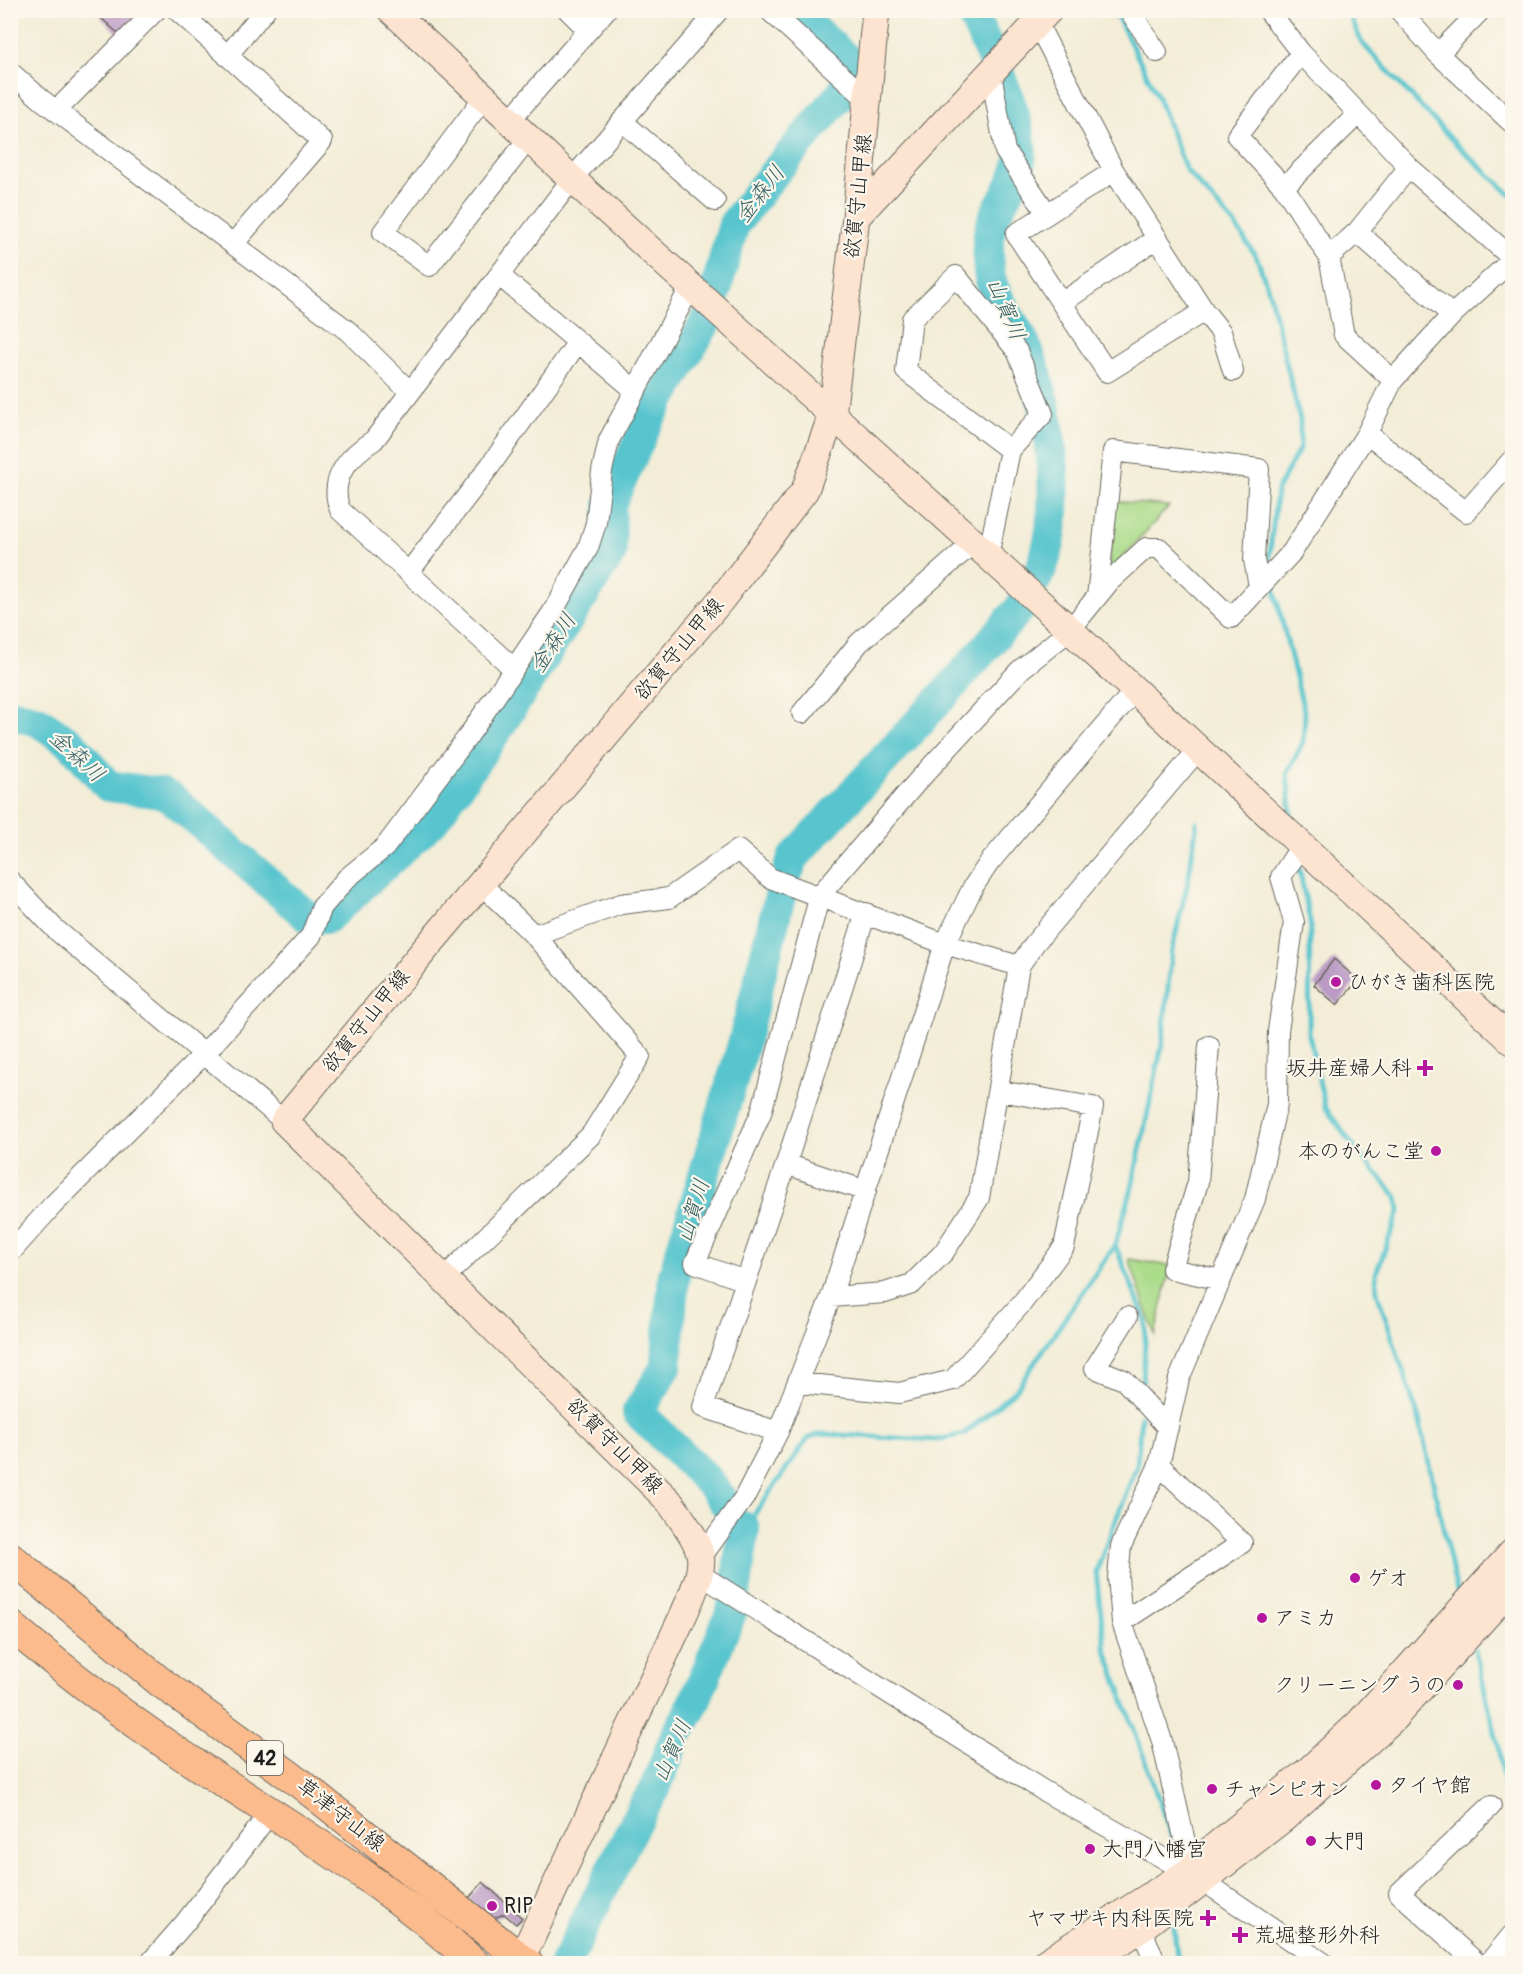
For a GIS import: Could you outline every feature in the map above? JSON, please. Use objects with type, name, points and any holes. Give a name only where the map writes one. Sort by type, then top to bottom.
[{"type":"main road","name":"欲賀守山甲線","points":[[702,1566],[692,1533],[669,1501],[284,1121],[720,601],[806,490],[832,415],[856,217],[876,10]]},
{"type":"main road","points":[[404,15],[572,179],[1070,630],[1197,751],[1512,1041]]},
{"type":"main road","points":[[856,217],[1043,17]]},
{"type":"main road","points":[[1088,1964],[1141,1928],[1195,1876],[1203,1857],[1309,1770],[1359,1723],[1512,1553]]},
{"type":"main road","name":"草津守山線","points":[[10,1557],[159,1681],[301,1784],[525,1960]]},
{"type":"main road","points":[[525,1960],[702,1566]]},
{"type":"main road","points":[[1043,1964],[1195,1876],[1235,1858],[1284,1818],[1393,1719],[1512,1587]]},
{"type":"main road","name":"草津守山線","points":[[10,1625],[119,1710],[360,1873],[475,1964]]},
{"type":"street","points":[[56,111],[156,10]]},
{"type":"street","points":[[177,10],[322,141],[234,243]]},
{"type":"street","points":[[227,56],[265,10]]},
{"type":"street","points":[[568,10],[588,30]]},
{"type":"street","points":[[510,120],[606,10]]},
{"type":"street","points":[[513,668],[340,510],[336,499],[337,486],[344,465],[355,452],[374,440],[572,179],[719,10]]},
{"type":"street","points":[[769,10],[868,100]]},
{"type":"street","points":[[1129,10],[1157,52]]},
{"type":"street","points":[[1399,10],[1438,54],[1512,122]]},
{"type":"street","points":[[1438,54],[1481,10]]},
{"type":"street","points":[[745,1281],[695,1263],[761,1113],[820,895],[916,783],[1020,670],[1070,630],[1109,582],[1146,548],[1159,548],[1231,618],[1282,564],[1367,433],[1393,380],[1452,315],[1509,269],[1301,53],[1269,11]]},
{"type":"street","points":[[1043,17],[1114,171],[1204,311],[1221,332],[1233,371]]},
{"type":"street","points":[[1301,53],[1237,136],[1284,187],[1329,257],[1344,335],[1393,380]]},
{"type":"street","points":[[10,72],[56,111],[348,331],[410,392]]},
{"type":"street","points":[[990,73],[1005,151],[1046,212]]},
{"type":"street","points":[[485,96],[383,232],[429,266],[530,137]]},
{"type":"street","points":[[1284,187],[1358,114]]},
{"type":"street","points":[[622,121],[715,201]]},
{"type":"street","points":[[1329,257],[1357,232],[1409,167]]},
{"type":"street","points":[[1114,171],[1046,212],[1016,234],[1063,302],[1107,372],[1204,311]]},
{"type":"street","points":[[1357,232],[1452,315]]},
{"type":"street","points":[[1063,302],[1157,238]]},
{"type":"street","points":[[500,276],[636,391]]},
{"type":"street","points":[[802,713],[859,643],[981,550],[1010,450],[1043,414],[1017,351],[957,276],[912,319],[906,371],[1010,450]]},
{"type":"street","points":[[10,1253],[52,1206],[203,1055],[311,936],[322,907],[347,878],[385,847],[469,735],[552,614],[588,548],[596,523],[602,471],[609,440],[690,286]]},
{"type":"street","points":[[409,572],[490,466],[578,342]]},
{"type":"street","points":[[1367,433],[1466,512],[1512,460]]},
{"type":"street","points":[[1097,598],[1113,451],[1259,469],[1254,560],[1263,582]]},
{"type":"street","points":[[1134,691],[989,863],[973,887],[945,944],[831,1297],[799,1383],[778,1432],[744,1498],[702,1566],[1044,1791],[1195,1876],[1325,1964]]},
{"type":"street","points":[[831,1297],[885,1293],[912,1284],[944,1251],[979,1198],[1019,966],[1035,943],[1197,751]]},
{"type":"street","points":[[1195,1876],[1188,1855],[1162,1741],[1122,1622],[1118,1577],[1121,1546],[1160,1465],[1179,1379],[1255,1199],[1277,1104],[1278,1031],[1294,922],[1281,878],[1302,846]]},
{"type":"street","points":[[534,935],[621,904],[669,898],[738,850],[770,878],[945,944],[1019,966]]},
{"type":"street","points":[[10,881],[55,929],[284,1121]]},
{"type":"street","points":[[444,1278],[591,1135],[640,1056],[534,935],[482,885]]},
{"type":"street","points":[[778,1432],[703,1407],[786,1164],[866,913]]},
{"type":"street","points":[[1209,1046],[1198,1182],[1172,1269],[1221,1280]]},
{"type":"street","points":[[799,1383],[898,1393],[953,1380],[1022,1303],[1064,1247],[1093,1107],[999,1091]]},
{"type":"street","points":[[786,1164],[866,1191]]},
{"type":"street","points":[[1127,1317],[1095,1368],[1124,1380],[1168,1428]]},
{"type":"street","points":[[1122,1622],[1242,1543],[1160,1465]]},
{"type":"street","points":[[1478,1964],[1399,1893],[1491,1806]]},
{"type":"street","points":[[148,1964],[184,1924],[270,1813]]},
{"type":"street","points":[[1141,1928],[1156,1964]]},
{"type":"street","points":[[1488,1964],[1512,1935]]},
{"type":"green space","points":[[1113,501],[1169,506],[1108,574]]},
{"type":"green space","points":[[1129,1259],[1171,1266],[1155,1335]]},
{"type":"building","points":[[107,10],[147,10],[122,37],[101,18]]},
{"type":"building","name":"ひがき歯科医院","points":[[1334,959],[1358,980],[1337,1005],[1314,985]]},
{"type":"building","name":"RIP","points":[[483,1882],[522,1918],[516,1924],[504,1914],[489,1920],[468,1899]]},
{"type":"waterway","name":"金森川","points":[[10,714],[38,721],[72,744],[108,786],[160,793],[171,798],[308,917],[327,918],[433,821],[495,733],[611,552],[610,505],[648,421],[708,318],[734,224],[843,92],[855,67],[793,10]]},
{"type":"waterway","name":"山賀川","points":[[971,10],[1011,106],[1020,145],[1018,169],[990,228],[988,254],[991,282],[1004,310],[1025,345],[1042,398],[1048,429],[1052,462],[1051,527],[1046,555],[1036,579]]},
{"type":"waterway","points":[[1114,10],[1157,95],[1186,170],[1236,226],[1257,258],[1270,295],[1300,420],[1300,448],[1277,490],[1268,568]]},
{"type":"waterway","points":[[1347,10],[1362,43],[1456,144],[1512,196]]},
{"type":"waterway","points":[[1272,579],[1305,715],[1303,742],[1287,774],[1292,820]]},
{"type":"waterway","name":"山賀川","points":[[789,869],[793,858],[953,685],[1021,607]]},
{"type":"waterway","points":[[744,1529],[808,1438],[820,1434],[936,1440],[964,1434],[1016,1390],[1115,1245],[1131,1192],[1162,1045],[1172,950],[1188,881],[1197,822]]},
{"type":"waterway","points":[[1298,863],[1310,921],[1309,1035],[1325,1107],[1356,1150],[1397,1197],[1399,1212],[1376,1273],[1377,1292],[1419,1419],[1457,1591]]},
{"type":"waterway","name":"山賀川","points":[[723,1501],[710,1483],[638,1412],[666,1367],[674,1275],[744,1041],[782,888]]},
{"type":"waterway","points":[[1115,1245],[1146,1321],[1143,1382]]},
{"type":"waterway","points":[[1141,1417],[1137,1465],[1096,1572],[1105,1647],[1177,1852],[1176,1860]]},
{"type":"waterway","name":"山賀川","points":[[565,1964],[640,1813],[655,1789],[674,1740],[694,1703],[733,1608],[744,1529],[742,1526]]},
{"type":"waterway","points":[[1475,1650],[1498,1745],[1512,1838]]},
{"type":"waterway","points":[[1174,1928],[1178,1964]]},
{"type":"place","name":"ひがき歯科医院","points":[[1336,982]]},
{"type":"place","name":"坂井産婦人科","points":[[1425,1068]]},
{"type":"place","name":"本のがんこ堂","points":[[1436,1151]]},
{"type":"place","name":"ゲオ","points":[[1355,1578]]},
{"type":"place","name":"アミカ","points":[[1262,1618]]},
{"type":"place","name":"クリーニング うの","points":[[1458,1685]]},
{"type":"place","name":"タイヤ館","points":[[1376,1785]]},
{"type":"place","name":"チャンピオン","points":[[1212,1789]]},
{"type":"place","name":"大門","points":[[1311,1841]]},
{"type":"place","name":"大門八幡宮","points":[[1090,1849]]},
{"type":"place","name":"RIP","points":[[492,1906]]},
{"type":"place","name":"ヤマザキ内科医院","points":[[1208,1918]]},
{"type":"place","name":"荒堀整形外科","points":[[1240,1935]]}]
